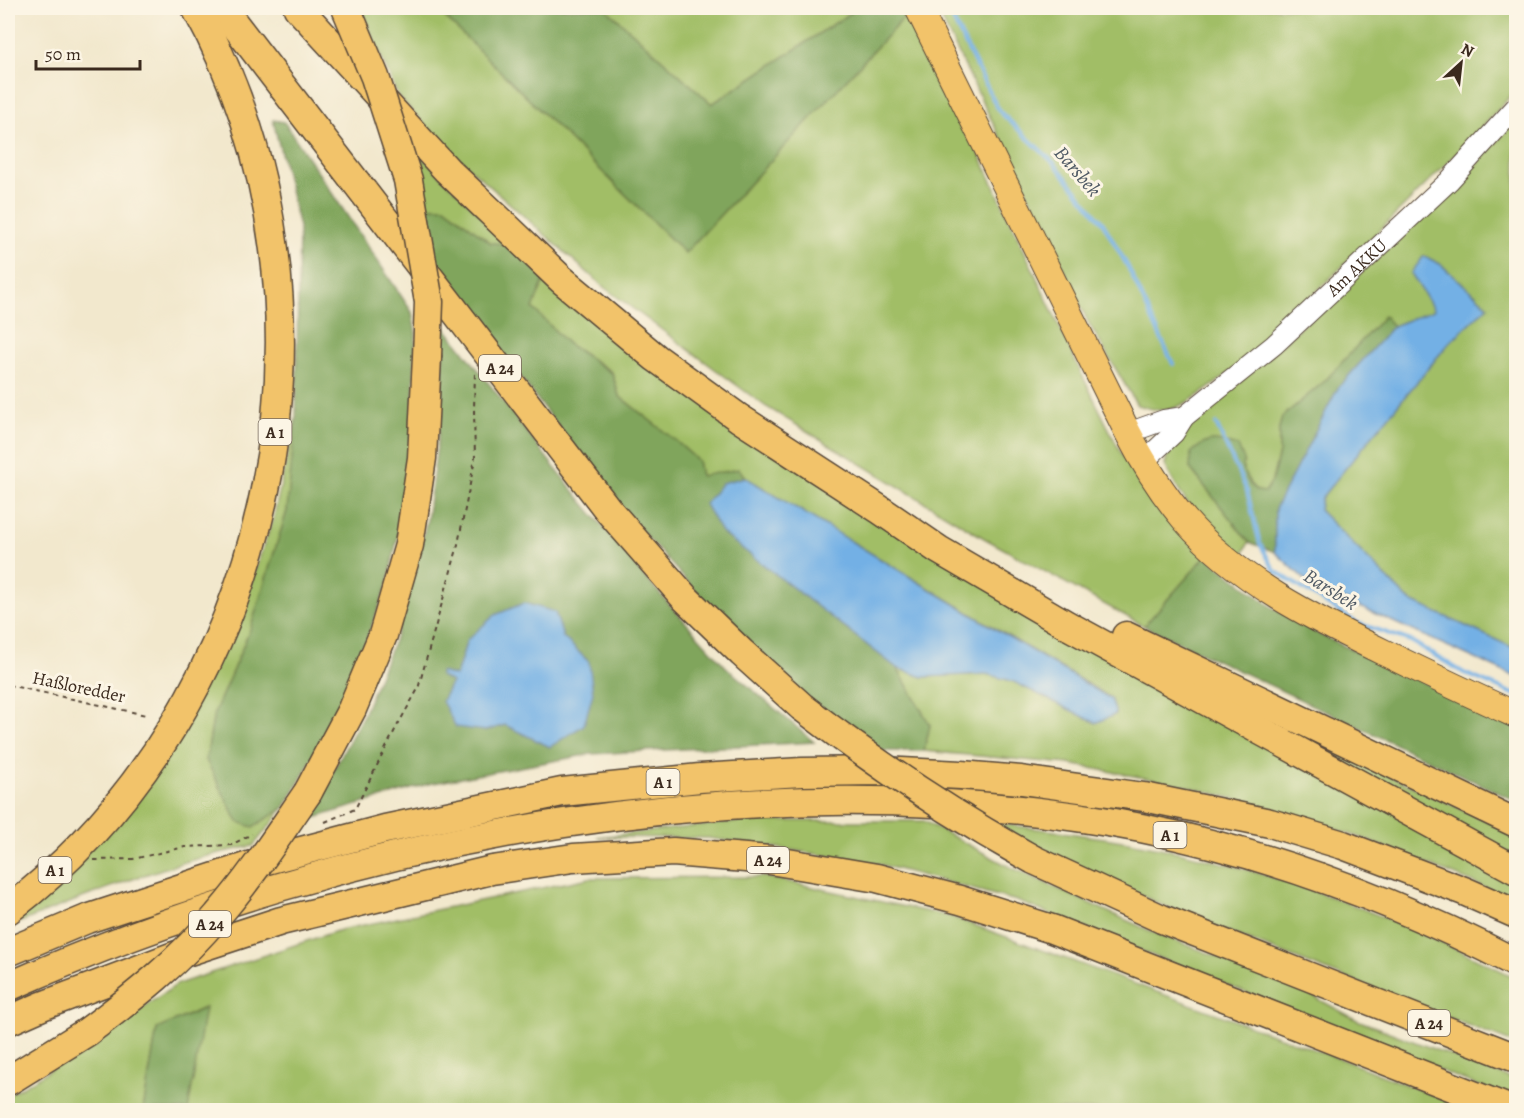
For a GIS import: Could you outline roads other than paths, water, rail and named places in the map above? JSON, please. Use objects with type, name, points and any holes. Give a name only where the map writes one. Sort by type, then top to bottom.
[{"type":"highway","name":"A 1","points":[[8,910],[40,883],[99,826],[140,775],[177,718],[221,633],[246,564],[266,487],[276,425],[281,356],[281,322],[274,246],[259,164],[241,106],[216,44],[196,8]]},
{"type":"highway","name":"A 24","points":[[222,8],[609,511],[685,598],[802,707],[855,748],[913,788],[1034,860],[1162,919],[1516,1058]]},
{"type":"highway","points":[[298,8],[447,170],[561,279],[656,358],[739,418],[879,508],[939,550],[1067,625],[1516,870]]},
{"type":"highway","name":"A 24","points":[[8,1081],[87,1032],[125,1003],[172,963],[217,917],[257,867],[308,792],[352,709],[383,635],[409,545],[422,458],[429,302],[408,180],[375,77],[346,8]]},
{"type":"highway","points":[[879,508],[945,540],[1085,616],[1516,823]]},
{"type":"highway","name":"A 1","points":[[8,952],[87,919],[267,860],[395,827],[562,792],[700,778],[802,772],[882,771],[1021,780],[1144,797],[1270,823],[1344,845],[1464,891],[1516,914]]},
{"type":"highway","name":"A 1","points":[[8,987],[169,923],[273,889],[399,856],[548,827],[655,812],[735,806],[870,801],[958,804],[1019,810],[1140,828],[1200,842],[1271,861],[1340,885],[1416,915],[1516,963]]},
{"type":"highway","name":"A 1","points":[[1201,810],[1331,853],[1407,883],[1516,934]]},
{"type":"highway","name":"A 24","points":[[8,1021],[174,956],[281,921],[492,870],[573,858],[673,852],[770,860],[877,878],[960,900],[1052,929],[1511,1110]]},
{"type":"main road","points":[[918,8],[1143,462],[1186,521],[1235,566],[1289,604],[1516,715]]},
{"type":"street","name":"Am AKKU","points":[[1143,462],[1174,433],[1184,417],[1283,337],[1449,181],[1516,107]]},
{"type":"street","name":"Am AKKU","points":[[1128,433],[1164,420],[1184,417]]},
{"type":"water","points":[[1424,256],[1440,264],[1488,306],[1449,343],[1321,498],[1319,510],[1409,600],[1516,649],[1516,677],[1311,585],[1275,552],[1275,509],[1338,388],[1393,326],[1434,310],[1411,273]]},
{"type":"water","points":[[745,477],[1111,699],[1116,714],[1096,723],[1012,681],[986,674],[923,677],[897,668],[721,532],[705,504],[722,483]]},
{"type":"water","points":[[524,603],[555,612],[563,637],[589,662],[593,693],[584,725],[550,747],[505,725],[485,731],[456,727],[442,701],[452,682],[440,676],[440,672],[456,676],[467,640],[495,615]]},
{"type":"waterway","name":"Barsbek","points":[[947,8],[999,111],[1054,163],[1103,223],[1128,267],[1173,364]]},
{"type":"waterway","name":"Barsbek","points":[[1216,424],[1247,491],[1260,544],[1275,571],[1357,623],[1411,641],[1464,673],[1516,695]]}]
